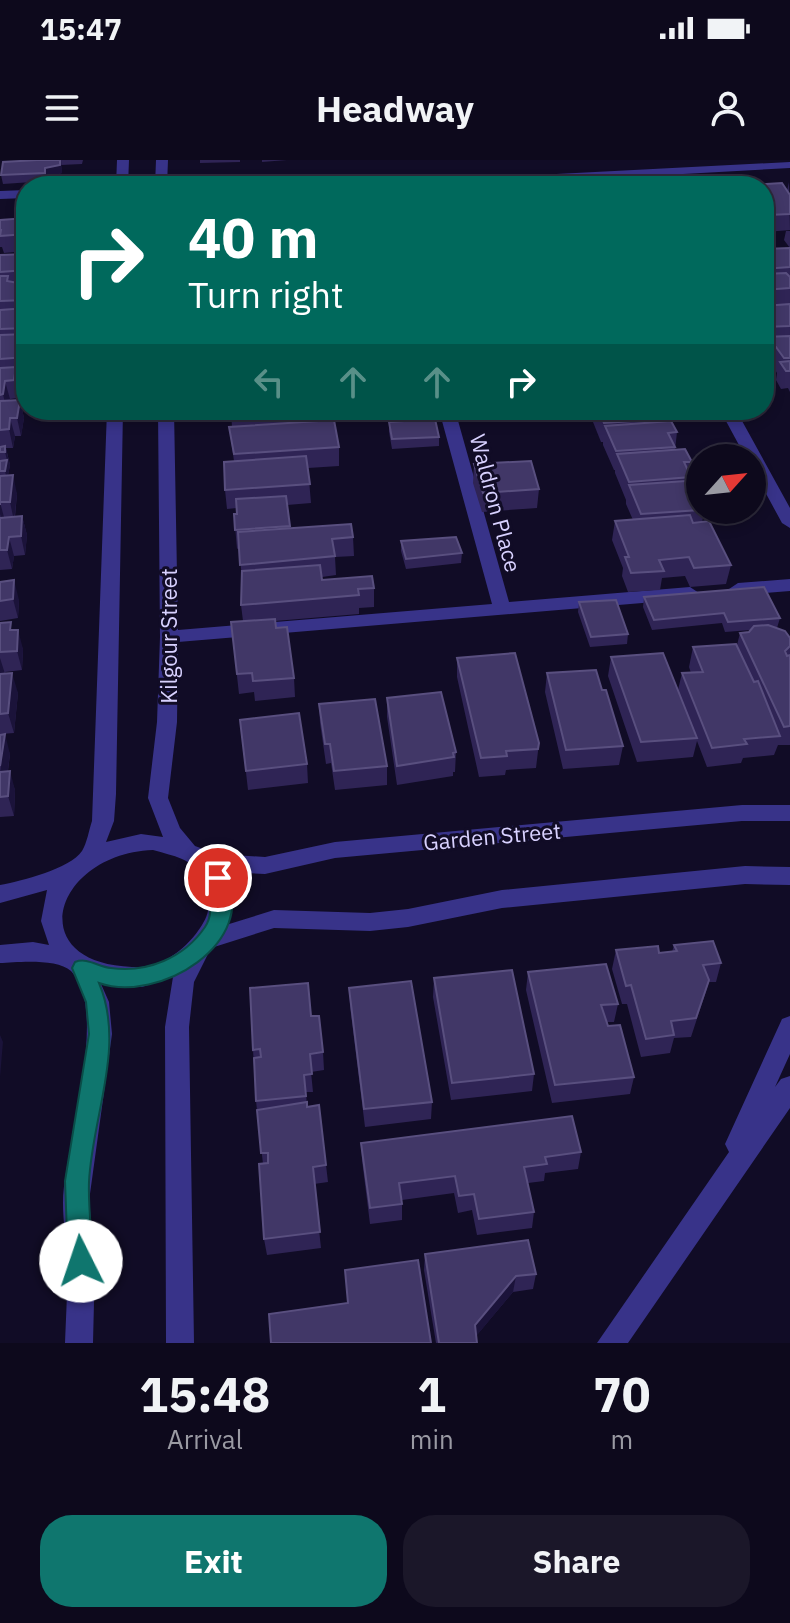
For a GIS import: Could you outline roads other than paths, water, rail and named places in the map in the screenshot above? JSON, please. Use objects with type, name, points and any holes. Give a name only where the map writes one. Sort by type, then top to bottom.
[{"type":"street","points":[[644,176],[755,163],[790,165]]},
{"type":"street","points":[[79,1343],[81,1287],[77,1181],[100,1034],[97,1002],[76,964],[55,939],[51,913],[60,888],[84,862],[103,821],[115,420]]},
{"type":"street","name":"Kilgour Street","points":[[166,420],[169,637],[167,722],[159,769],[158,798],[171,832],[193,853]]},
{"type":"street","name":"Waldron Place","points":[[450,420],[502,608]]},
{"type":"street","points":[[733,420],[790,523]]},
{"type":"street","points":[[169,637],[790,585]]},
{"type":"street","name":"Garden Street","points":[[193,853],[218,864],[252,866],[295,861],[335,850],[742,813],[790,813]]},
{"type":"street","points":[[0,894],[31,888],[114,847],[140,842],[166,844],[193,853],[212,870],[221,888],[222,909],[182,982],[177,1027],[180,1343]]},
{"type":"street","points":[[0,954],[33,951],[108,977],[138,978],[168,970],[201,948],[274,919],[370,922],[502,899],[745,875],[790,876]]},
{"type":"street","points":[[720,1184],[790,1026]]},
{"type":"street","points":[[611,1343],[790,1087]]}]
